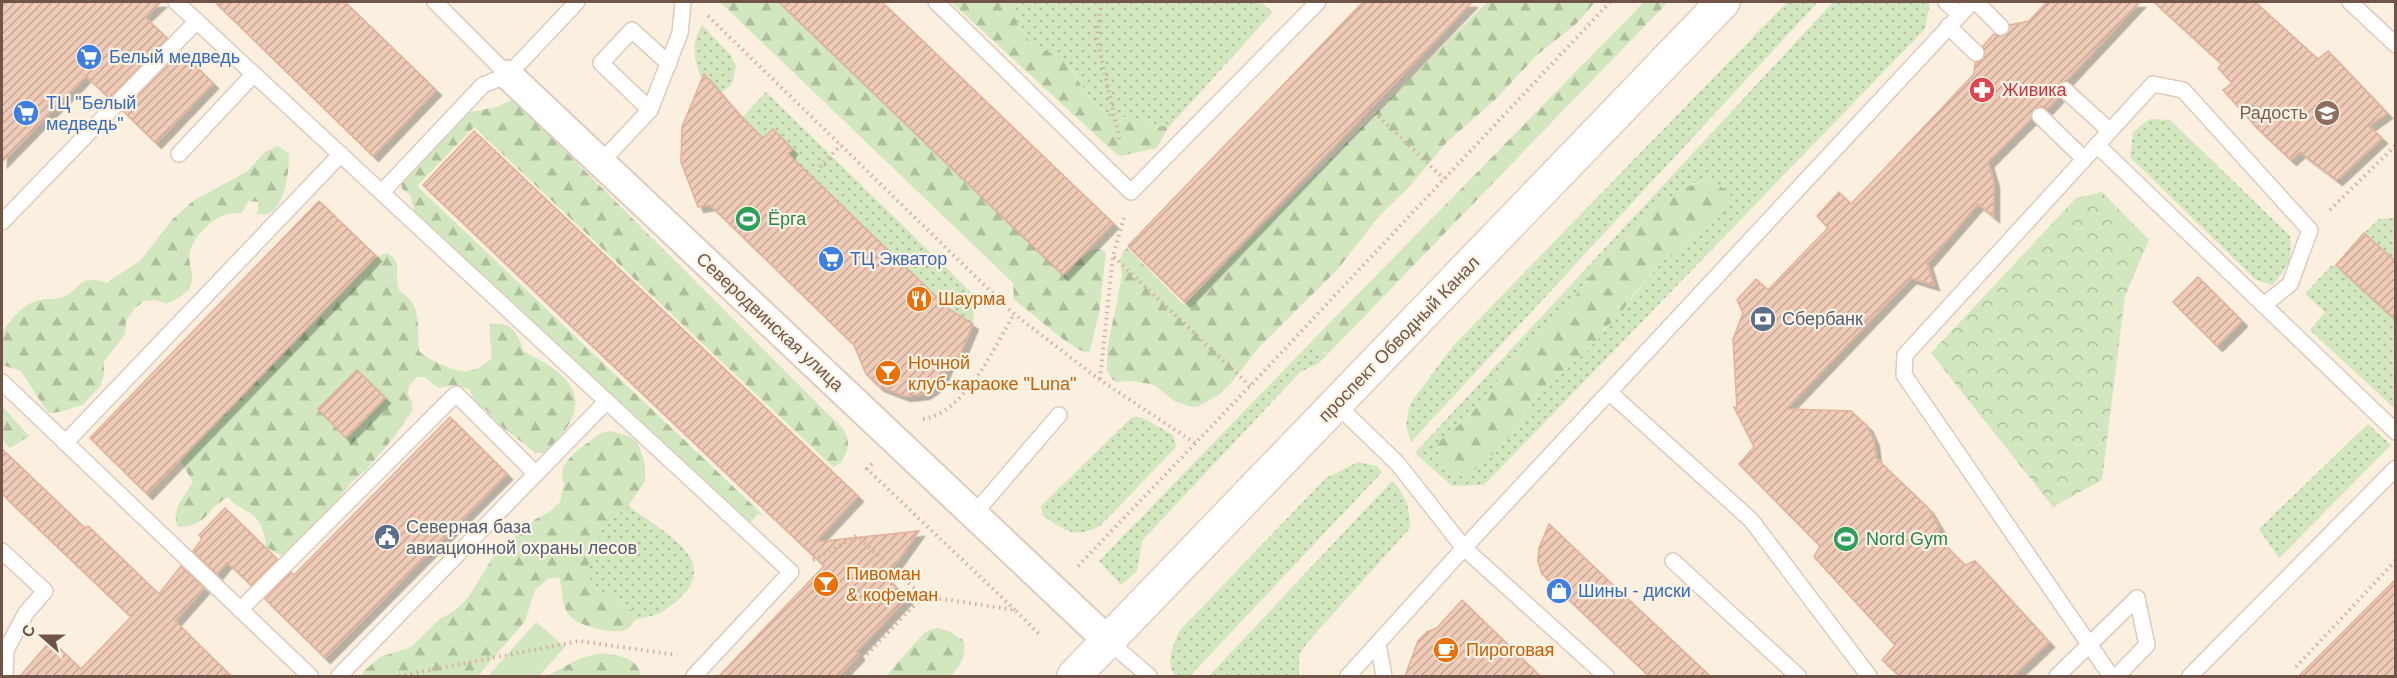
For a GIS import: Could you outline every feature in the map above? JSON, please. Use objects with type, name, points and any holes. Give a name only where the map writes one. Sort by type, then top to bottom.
[{"type":"main road","name":"проспект Обводный Канал","points":[[1074,676],[1723,2]]},
{"type":"street","name":"Северодвинская улица","points":[[508,75],[1108,641]]},
{"type":"lane","points":[[176,2],[792,572],[694,676]]},
{"type":"lane","name":"Северодвинская улица","points":[[435,2],[508,75]]},
{"type":"lane","points":[[382,192],[483,85],[508,75],[577,2]]},
{"type":"lane","points":[[601,162],[650,110],[681,27],[683,2]]},
{"type":"lane","points":[[936,2],[1131,192],[1318,2]]},
{"type":"lane","points":[[1946,2],[1960,15]]},
{"type":"lane","points":[[1348,676],[1948,26],[1974,2],[2001,27]]},
{"type":"lane","points":[[2350,2],[2396,45]]},
{"type":"lane","points":[[2,222],[197,21]]},
{"type":"lane","points":[[1948,26],[1976,53]]},
{"type":"lane","points":[[650,110],[601,63],[632,30],[669,64]]},
{"type":"lane","points":[[179,154],[254,74]]},
{"type":"lane","points":[[2111,676],[1904,375],[1905,355],[2153,84],[2183,90],[2310,230],[2290,284],[2264,305]]},
{"type":"lane","points":[[2065,90],[2110,131]]},
{"type":"lane","points":[[2040,116],[2084,159]]},
{"type":"lane","points":[[2097,145],[2396,432]]},
{"type":"lane","points":[[65,442],[341,154]]},
{"type":"lane","points":[[2,382],[310,676]]},
{"type":"lane","points":[[1609,392],[1751,520],[1869,676]]},
{"type":"lane","points":[[240,610],[456,394],[536,474]]},
{"type":"lane","points":[[339,676],[607,401]]},
{"type":"lane","points":[[1336,404],[1398,464],[1464,548],[1606,676]]},
{"type":"lane","points":[[974,514],[1059,415]]},
{"type":"lane","points":[[2190,676],[2396,468]]},
{"type":"lane","points":[[2,551],[45,591],[26,613],[6,650],[5,676]]},
{"type":"lane","points":[[1673,561],[1798,676]]},
{"type":"lane","points":[[2057,676],[2137,598],[2147,645],[2117,676]]},
{"type":"lane","points":[[1108,641],[1149,676]]},
{"type":"lane","points":[[1378,643],[1384,676]]},
{"type":"path","points":[[1026,621],[1251,386],[1611,2]]},
{"type":"path","points":[[706,14],[1014,314],[1100,380],[1195,443]]},
{"type":"path","points":[[1370,108],[1444,179]]},
{"type":"path","points":[[820,166],[841,145]]},
{"type":"path","points":[[2310,230],[2396,145]]},
{"type":"path","points":[[1113,256],[1251,386]]},
{"type":"path","points":[[914,420],[935,417],[958,399],[981,370],[1014,314]]},
{"type":"path","points":[[867,469],[1041,636]]},
{"type":"path","points":[[792,572],[857,536],[923,596],[1015,610]]},
{"type":"path","points":[[2296,667],[2396,560]]},
{"type":"path","points":[[846,676],[923,596]]},
{"type":"path","points":[[399,676],[579,640],[662,651],[707,662]]},
{"type":"green space","points":[[720,2],[779,2],[1063,275],[1088,252],[1100,250],[1106,252],[1099,314],[1089,353],[1062,339],[1014,300],[1013,283]]},
{"type":"green space","points":[[951,2],[1011,2],[1018,26],[1032,45],[1064,59],[1095,106],[1120,119],[1133,117],[1152,127],[1168,128],[1157,148],[1120,156],[1114,152]]},
{"type":"green space","points":[[1011,2],[1260,2],[1273,12],[1168,128],[1152,127],[1139,120],[1126,117],[1120,119],[1095,106],[1072,70],[1032,45],[1018,26]]},
{"type":"green space","points":[[1487,2],[1595,2],[1577,23],[1537,55],[1497,98],[1446,143],[1410,186],[1380,215],[1337,270],[1260,346],[1220,394],[1199,406],[1192,407],[1174,401],[1151,384],[1131,381],[1117,382],[1112,379],[1107,371],[1107,350],[1122,276],[1120,260],[1123,252],[1127,248],[1184,305]]},
{"type":"green space","points":[[1644,2],[1668,2],[1329,353],[1318,352],[1314,348],[1313,340]]},
{"type":"green space","points":[[1787,2],[1818,2],[1411,442],[1406,425],[1410,404],[1453,346]]},
{"type":"green space","points":[[1833,2],[1930,2],[1925,29],[1484,485],[1452,486],[1415,453]],"holes":[[[1707,180],[1717,183],[1723,214],[1662,262],[1586,352],[1542,389],[1508,440],[1471,473],[1463,477],[1438,442],[1463,422],[1486,398],[1511,360],[1568,306],[1593,272],[1656,206],[1695,183]]]},
{"type":"green space","points":[[702,25],[730,54],[736,67],[732,84],[720,94],[709,81],[702,79],[697,65],[694,52],[698,32]]},
{"type":"green space","points":[[766,92],[975,296],[973,324],[950,310],[788,154],[791,149],[773,129],[763,138],[742,118]]},
{"type":"green space","points":[[513,99],[844,430],[848,447],[841,463],[833,467],[474,127],[417,186],[763,515],[758,514],[750,523],[736,516],[415,213],[410,195],[402,189],[401,179],[460,114],[497,107]]},
{"type":"green space","points":[[2150,119],[2170,120],[2290,236],[2291,251],[2288,263],[2272,285],[2256,280],[2130,157],[2133,132]]},
{"type":"green space","points":[[278,146],[289,154],[289,161],[286,186],[276,207],[269,213],[257,215],[259,202],[248,201],[242,213],[225,215],[210,224],[192,245],[189,260],[192,280],[186,292],[166,304],[155,300],[144,301],[134,309],[126,321],[125,334],[104,362],[104,375],[100,386],[83,405],[48,413],[21,371],[2,365],[2,333],[12,319],[31,303],[60,298],[84,281],[97,280],[106,283],[140,261],[172,220],[193,201],[246,172],[265,152]]},
{"type":"green space","points":[[1707,180],[1717,183],[1732,197],[1723,214],[1662,262],[1586,352],[1542,389],[1508,440],[1471,473],[1463,477],[1447,468],[1439,455],[1438,442],[1463,422],[1486,398],[1511,360],[1568,306],[1593,272],[1656,206],[1684,188]]},
{"type":"green space","points":[[2102,192],[2149,240],[2125,296],[2102,480],[2053,507],[1931,353],[2076,198]]},
{"type":"green space","points":[[2395,218],[2395,262],[2364,233],[2379,219]]},
{"type":"green space","points":[[387,253],[396,261],[400,292],[407,297],[416,310],[419,351],[447,367],[468,371],[478,368],[491,359],[490,324],[509,327],[516,334],[524,351],[545,363],[571,386],[575,398],[575,409],[564,431],[544,453],[536,453],[502,427],[485,409],[477,405],[469,389],[453,385],[438,388],[425,377],[417,377],[409,386],[408,394],[412,402],[412,411],[393,438],[288,553],[280,555],[266,547],[263,532],[256,518],[228,497],[196,524],[178,527],[177,509],[193,482],[179,459],[376,257]]},
{"type":"green space","points":[[2336,265],[2387,312],[2395,303],[2395,409],[2310,330],[2325,312],[2305,294],[2331,266]]},
{"type":"green space","points":[[1313,340],[1314,348],[1324,354],[1329,353],[1319,363],[1300,372],[1142,541],[1137,571],[1121,585],[1099,561]]},
{"type":"green space","points":[[2,406],[29,436],[10,448],[2,440]]},
{"type":"green space","points":[[1132,417],[1143,418],[1173,435],[1176,447],[1100,526],[1083,532],[1070,532],[1043,516],[1041,506]]},
{"type":"green space","points":[[2368,424],[2391,445],[2279,558],[2259,529]]},
{"type":"green space","points":[[610,431],[629,436],[638,443],[645,465],[645,481],[628,506],[600,531],[586,573],[598,590],[632,610],[635,620],[626,630],[610,631],[576,621],[568,614],[564,604],[559,578],[549,578],[535,590],[525,621],[478,676],[362,676],[364,671],[380,657],[411,647],[441,618],[453,612],[468,598],[501,544],[521,534],[534,520],[552,510],[560,502],[564,484],[563,466],[575,452],[601,433]]},
{"type":"green space","points":[[1358,462],[1377,466],[1382,472],[1190,676],[1175,676],[1170,659],[1180,630],[1326,478]]},
{"type":"green space","points":[[1392,481],[1401,491],[1406,502],[1410,528],[1307,643],[1299,655],[1299,676],[1209,676]]},
{"type":"green space","points":[[628,506],[676,541],[687,553],[694,566],[693,580],[683,595],[659,614],[635,620],[632,610],[598,590],[586,573],[600,531]]},
{"type":"green space","points":[[536,622],[565,647],[539,676],[488,676]]},
{"type":"green space","points":[[937,628],[949,631],[964,641],[962,661],[950,676],[886,676],[925,632]]},
{"type":"green space","points":[[601,653],[626,658],[636,665],[641,676],[547,676],[581,658]]},
{"type":"building","name":"ТЦ \"Белый медведь\"","points":[[2,2],[161,2],[145,17],[167,38],[109,98],[86,76],[2,162]]},
{"type":"building","points":[[215,2],[345,2],[436,90],[373,156]]},
{"type":"building","points":[[779,2],[882,2],[1113,223],[1063,275]]},
{"type":"building","points":[[1363,2],[1472,2],[1185,302],[1128,246]]},
{"type":"building","points":[[2047,2],[2140,2],[2067,80],[2057,84],[2058,97],[2047,109],[2042,106],[2033,109],[2031,119],[1988,162],[1994,182],[1994,217],[1978,204],[1927,263],[1934,285],[1911,278],[1786,409],[1851,411],[1867,426],[1874,441],[1876,458],[1928,508],[1939,527],[1937,537],[1965,565],[1975,561],[2049,642],[2013,676],[1900,676],[1882,660],[1895,645],[1814,557],[1820,546],[1739,464],[1754,447],[1734,407],[1737,408],[1733,339],[1743,313],[1737,300],[1756,279],[1768,290],[1828,228],[1817,216],[1839,192],[1851,204],[1974,74],[1975,63],[1983,60],[1985,56],[1983,46],[1994,34],[1999,36],[2007,34],[2010,25],[2029,21]]},
{"type":"building","points":[[2154,2],[2255,2],[2318,59],[2328,51],[2387,113],[2369,126],[2382,138],[2337,180],[2300,152],[2291,160],[2257,128],[2223,90],[2232,83],[2218,68],[2222,64]]},
{"type":"building","points":[[181,52],[213,83],[156,143],[123,111]]},
{"type":"building","name":"ТЦ Экватор","points":[[704,74],[742,118],[763,138],[773,129],[792,149],[788,154],[950,310],[973,324],[957,362],[948,364],[941,380],[932,389],[924,394],[905,396],[879,386],[866,374],[854,345],[710,205],[698,207],[681,162],[682,127]]},
{"type":"building","points":[[474,131],[858,496],[815,542],[919,531],[886,577],[907,598],[856,652],[859,655],[839,676],[719,676],[824,566],[423,185]]},
{"type":"building","points":[[319,201],[376,256],[147,494],[90,438]]},
{"type":"building","points":[[2364,233],[2396,262],[2396,320],[2336,265]]},
{"type":"building","points":[[2198,277],[2242,321],[2217,346],[2173,302]]},
{"type":"building","points":[[357,370],[385,398],[346,438],[318,409]]},
{"type":"building","name":"Северная база авиационной охраны лесов","points":[[450,417],[507,474],[325,658],[265,599],[291,572],[294,575]]},
{"type":"building","points":[[2,449],[159,594],[181,566],[204,588],[175,621],[231,676],[20,676],[51,640],[81,669],[131,617],[2,494]]},
{"type":"building","points":[[225,508],[277,559],[251,585],[227,562],[217,574],[193,551],[202,539],[199,535]]},
{"type":"building","points":[[1549,524],[1710,676],[1649,676],[1542,574],[1538,562],[1539,548]]},
{"type":"building","points":[[2396,579],[2396,676],[2299,676]]},
{"type":"building","points":[[1462,600],[1540,676],[1405,676],[1418,641],[1427,632],[1437,628]]},
{"type":"place","name":"Белый медведь","points":[[89,57]]},
{"type":"place","name":"Живика","points":[[1982,90]]},
{"type":"place","name":"ТЦ \"Белый медведь\"","points":[[26,113]]},
{"type":"place","name":"Радость","points":[[2327,113]]},
{"type":"place","name":"Ёрга","points":[[748,219]]},
{"type":"place","name":"ТЦ Экватор","points":[[831,259]]},
{"type":"place","name":"Шаурма","points":[[919,299]]},
{"type":"place","name":"Сбербанк","points":[[1763,319]]},
{"type":"place","name":"Ночной клуб-караоке \"Luna\"","points":[[888,373]]},
{"type":"place","name":"Северная база авиационной охраны лесов","points":[[387,537]]},
{"type":"place","name":"Nord Gym","points":[[1846,539]]},
{"type":"place","name":"Пивоман & кофеман","points":[[826,584]]},
{"type":"place","name":"Шины - диски","points":[[1559,591]]},
{"type":"place","name":"Пироговая","points":[[1446,650]]}]
